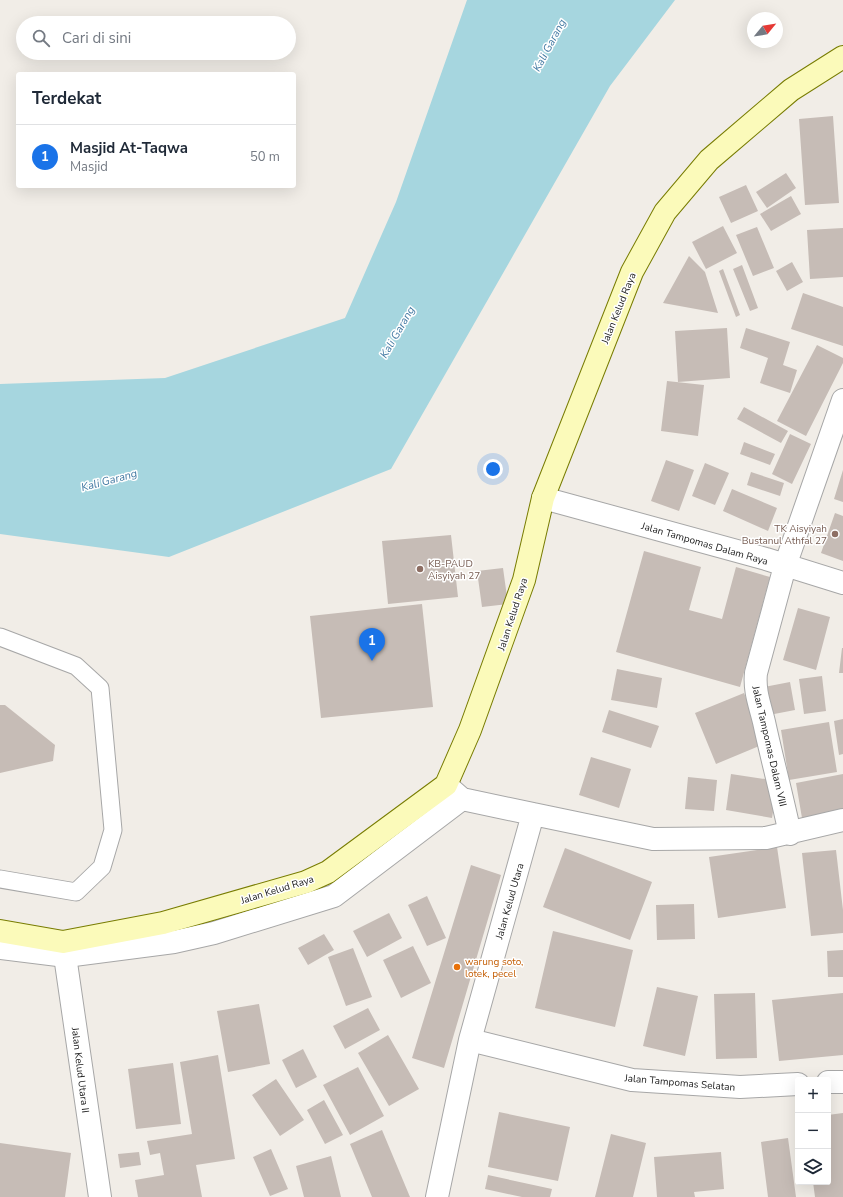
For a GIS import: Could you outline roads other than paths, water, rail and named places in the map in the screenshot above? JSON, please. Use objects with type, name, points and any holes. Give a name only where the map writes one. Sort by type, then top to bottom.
[{"type":"main road","name":"Jalan Kelud Raya","points":[[0,931],[65,949],[306,882],[328,872],[454,792],[470,730],[521,588],[543,498],[632,272],[665,212],[709,160],[791,90],[843,57]]},
{"type":"street","name":"Jalan Tampomas Dalam VIII","points":[[790,834],[782,795],[755,690],[755,682],[785,566],[843,400]]},
{"type":"street","name":"Jalan Tampomas Dalam Raya","points":[[543,498],[766,559],[843,583]]},
{"type":"street","points":[[454,792],[533,814],[653,839],[766,838],[790,834],[843,820]]},
{"type":"street","name":"Jalan Kelud Utara","points":[[437,1197],[470,1040],[533,814]]},
{"type":"street","points":[[0,948],[65,949]]},
{"type":"street","name":"Jalan Kelud Utara II","points":[[65,949],[100,1197]]},
{"type":"street","name":"Jalan Tampomas Selatan","points":[[470,1040],[632,1080],[740,1087],[795,1084]]},
{"type":"street","points":[[831,1082],[843,1082]]},
{"type":"lane","points":[[0,637],[76,666],[100,688],[113,830],[102,867],[76,892],[0,879]]},
{"type":"water","name":"Kali Garang","points":[[467,0],[675,0],[610,86],[391,469],[169,557],[0,534],[0,384],[165,378],[345,318],[396,202]]},
{"type":"place","name":"TK Aisyiyah Bustanul Athfal 27","points":[[835,534]]},
{"type":"place","name":"KB-PAUD Aisyiyah 27","points":[[420,569]]},
{"type":"place","name":"Masjid At-Taqwa","points":[[372,661]]},
{"type":"place","name":"warung soto, lotek, pecel","points":[[457,967]]}]
